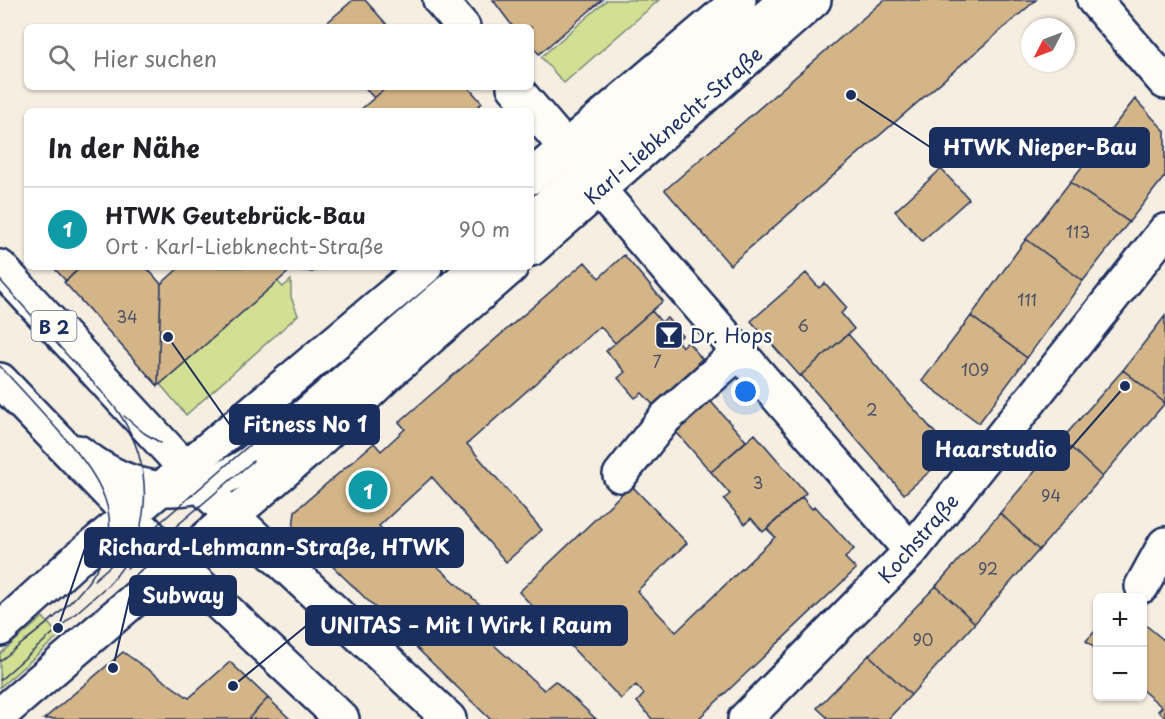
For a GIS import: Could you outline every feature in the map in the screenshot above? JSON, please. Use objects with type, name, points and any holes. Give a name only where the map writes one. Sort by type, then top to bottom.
[{"type":"main road","points":[[440,0],[460,24]]},
{"type":"main road","points":[[534,175],[739,0]]},
{"type":"main road","points":[[534,198],[764,0]]},
{"type":"main road","points":[[534,217],[786,0]]},
{"type":"main road","name":"Karl-Liebknecht-Straße","points":[[534,246],[814,0]]},
{"type":"main road","points":[[1094,0],[1165,82]]},
{"type":"main road","points":[[517,90],[532,108]]},
{"type":"main road","points":[[534,110],[566,148]]},
{"type":"main road","points":[[599,190],[911,550]]},
{"type":"main road","name":"Kochstraße","points":[[745,719],[911,550],[1165,231]]},
{"type":"main road","name":"B 2","points":[[0,267],[188,474],[449,719]]},
{"type":"main road","points":[[188,474],[422,270]]},
{"type":"main road","points":[[0,629],[129,516],[188,474],[258,435],[451,270]]},
{"type":"main road","points":[[34,418],[101,469],[136,484],[188,474],[227,477],[253,461],[474,270]]},
{"type":"main road","points":[[0,715],[310,448],[394,368],[508,270]]},
{"type":"main road","points":[[620,475],[665,418],[739,352]]},
{"type":"main road","points":[[0,380],[34,418],[176,563],[342,719]]},
{"type":"main road","points":[[1142,586],[1165,544]]},
{"type":"green space","points":[[607,0],[659,0],[564,83],[541,57]]},
{"type":"green space","points":[[291,280],[291,297],[298,315],[186,415],[160,384],[277,281],[283,287]]},
{"type":"green space","points":[[43,617],[59,636],[0,687],[0,654]]},
{"type":"building","points":[[353,0],[365,0],[386,24],[325,24]]},
{"type":"building","points":[[493,0],[602,0],[539,54],[534,48],[534,24],[511,24]]},
{"type":"building","points":[[884,0],[1036,0],[730,265],[665,190]]},
{"type":"building","points":[[367,90],[383,90],[374,98]]},
{"type":"building","points":[[384,90],[471,90],[482,103],[476,108],[362,108]]},
{"type":"building","points":[[1135,99],[1165,131],[1165,176],[1129,222],[1070,182]]},
{"type":"building","points":[[941,169],[969,199],[922,241],[895,211]]},
{"type":"building","points":[[1070,182],[1129,222],[1083,281],[1026,239]]},
{"type":"building","points":[[1026,239],[1083,281],[1027,358],[971,316]]},
{"type":"building","points":[[624,255],[663,301],[615,343],[600,326],[467,444],[542,530],[506,562],[432,477],[379,526],[411,557],[418,549],[486,610],[473,626],[544,690],[555,681],[596,719],[490,719],[293,528],[295,511],[374,443],[381,451],[405,429],[399,422],[585,262],[599,278]]},
{"type":"building","points":[[56,270],[78,270],[66,281]]},
{"type":"building","points":[[78,270],[149,270],[161,284],[158,386],[64,282]]},
{"type":"building","points":[[177,270],[291,270],[158,386],[161,284]]},
{"type":"building","points":[[806,273],[819,288],[825,283],[847,308],[841,313],[854,329],[800,376],[751,321]]},
{"type":"building","points":[[652,311],[661,322],[667,318],[682,336],[677,340],[682,347],[688,342],[702,359],[697,363],[704,372],[659,411],[642,393],[635,398],[618,378],[625,372],[606,351]]},
{"type":"building","points":[[971,316],[1027,358],[979,423],[922,381]]},
{"type":"building","points":[[1165,316],[1165,403],[1123,370]]},
{"type":"building","points":[[848,334],[944,443],[928,457],[936,466],[904,494],[801,375]]},
{"type":"building","points":[[1123,370],[1165,403],[1102,477],[1062,439]]},
{"type":"building","points":[[705,395],[746,441],[711,472],[670,425]]},
{"type":"building","points":[[755,434],[806,493],[763,532],[751,518],[745,524],[724,499],[730,494],[711,472]]},
{"type":"building","points":[[1062,439],[1102,477],[1039,550],[1000,513]]},
{"type":"building","points":[[631,485],[687,543],[637,591],[676,632],[775,537],[767,529],[802,497],[812,509],[815,506],[854,549],[845,558],[856,569],[698,719],[652,719],[637,702],[644,694],[636,685],[621,699],[519,592]]},
{"type":"building","points":[[1000,513],[1039,550],[975,623],[936,586]]},
{"type":"building","points":[[936,586],[975,623],[911,695],[869,655]]},
{"type":"building","points":[[1147,626],[1165,641],[1165,717],[1158,711],[1162,707],[1147,694]]},
{"type":"building","points":[[1093,633],[1093,647],[1086,641]]},
{"type":"building","points":[[123,652],[189,698],[230,662],[268,698],[248,719],[44,719]]},
{"type":"building","points":[[869,655],[911,695],[888,719],[829,719],[817,708]]},
{"type":"building","points":[[268,698],[290,719],[248,719]]},
{"type":"tram line","points":[[0,280],[101,390],[119,413],[131,434],[139,456],[144,501],[141,524],[134,545],[123,566],[108,585],[0,680]]},
{"type":"tram line","points":[[0,366],[84,462],[105,499],[109,518],[109,539],[102,560],[88,582],[58,614],[0,661]]},
{"type":"tram line","points":[[94,580],[284,415]]},
{"type":"tram line","points":[[124,416],[144,433],[161,443]]},
{"type":"tram line","points":[[127,568],[253,461]]},
{"type":"place","name":"HTWK Nieper-Bau","points":[[851,95]]},
{"type":"place","name":"Dr. Hops","points":[[669,335]]},
{"type":"place","name":"Fitness No 1","points":[[168,337]]},
{"type":"place","name":"Haarstudio","points":[[1125,386]]},
{"type":"place","name":"HTWK Geutebrück-Bau","points":[[368,490]]},
{"type":"place","name":"Richard-Lehmann-Straße, HTWK","points":[[58,628]]},
{"type":"place","name":"Subway","points":[[113,668]]},
{"type":"place","name":"UNITAS – Mit I Wirk I Raum","points":[[233,686]]}]
